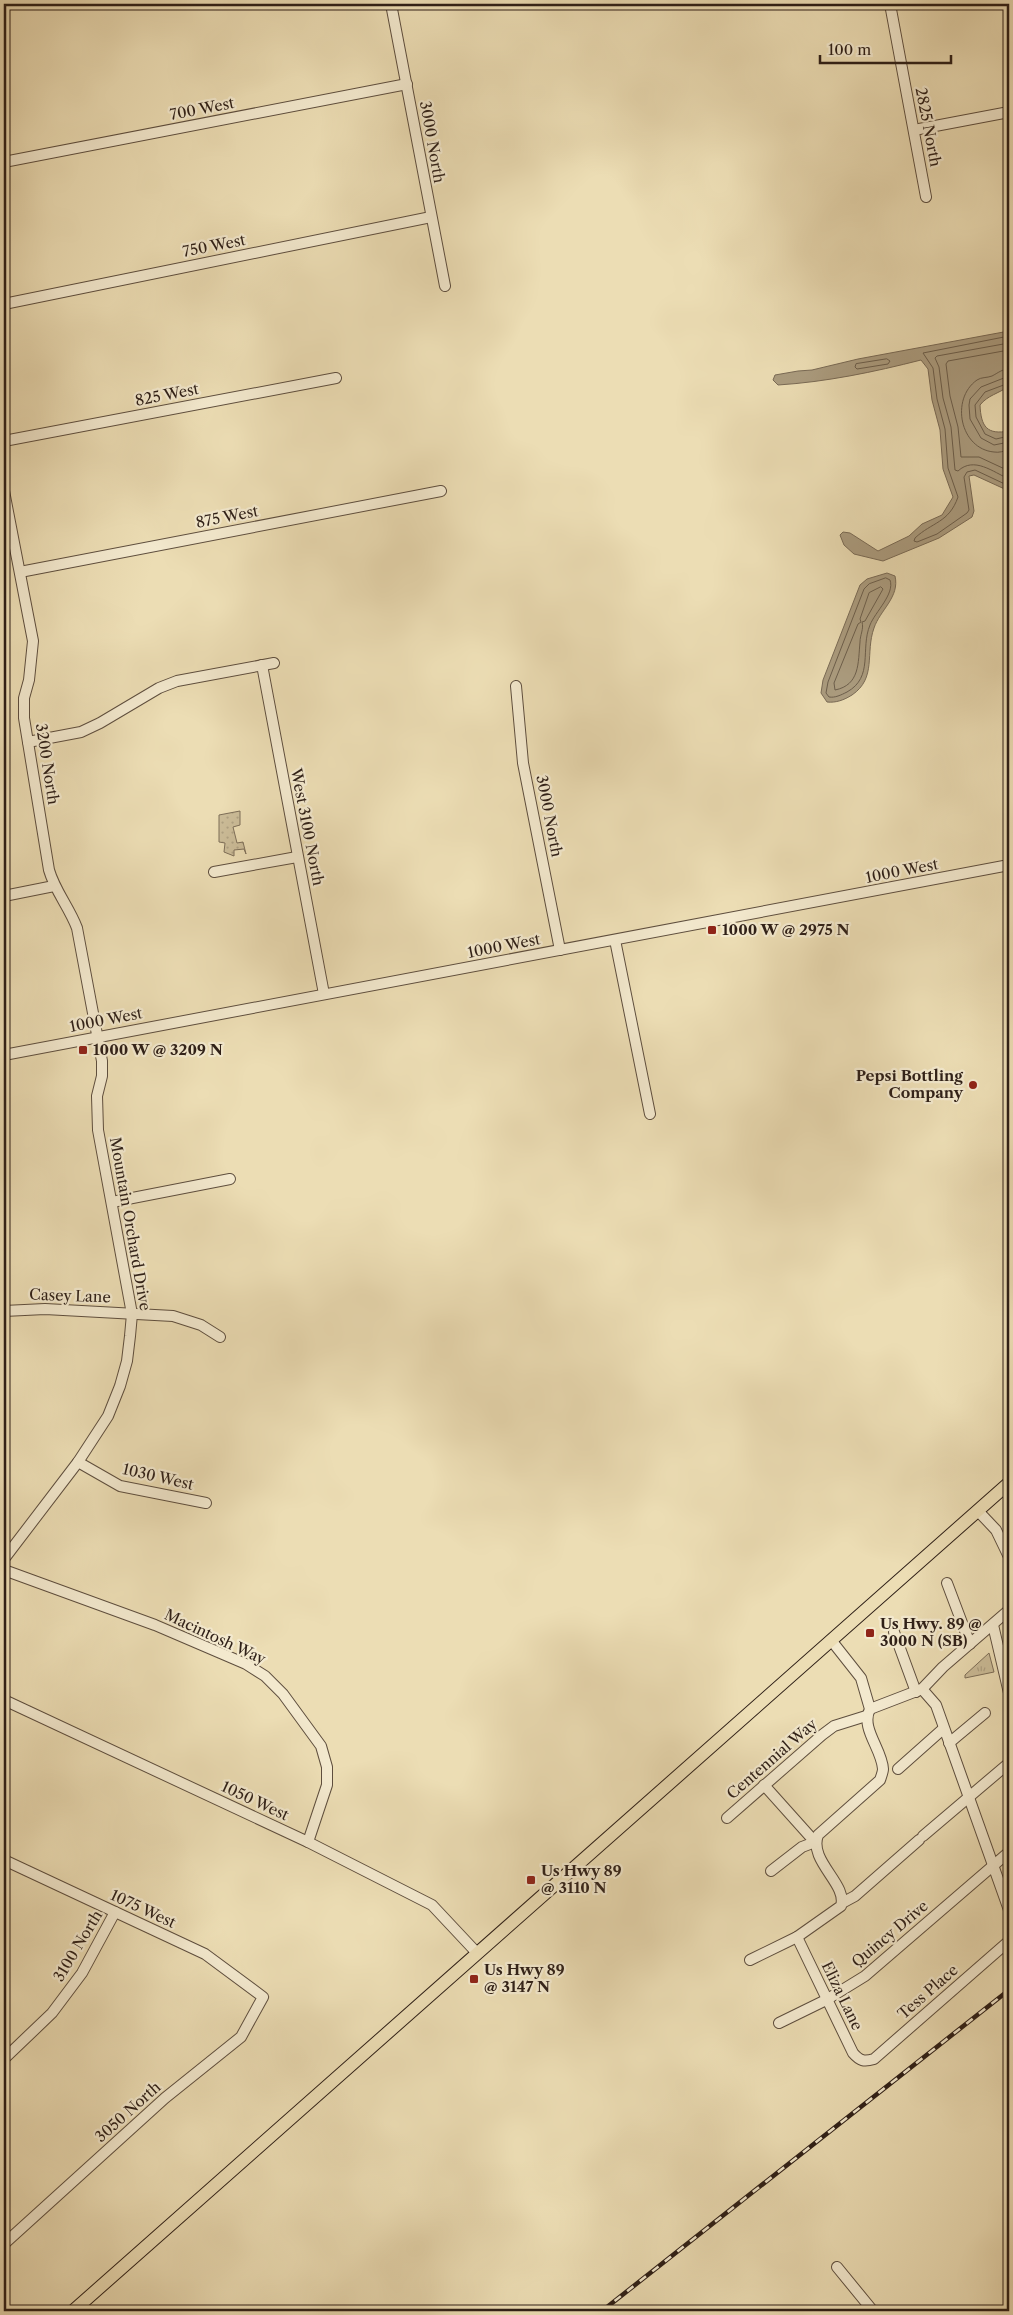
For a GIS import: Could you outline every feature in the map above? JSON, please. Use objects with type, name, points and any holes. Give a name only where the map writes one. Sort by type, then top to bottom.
[{"type":"main road","points":[[73,2311],[1009,1483]]},
{"type":"street","name":"3000 North","points":[[391,4],[445,286]]},
{"type":"street","name":"2825 North","points":[[890,4],[926,196]]},
{"type":"street","name":"700 West","points":[[4,162],[407,84]]},
{"type":"street","points":[[914,130],[1009,112]]},
{"type":"street","name":"750 West","points":[[4,304],[431,217]]},
{"type":"street","name":"825 West","points":[[4,441],[336,378]]},
{"type":"street","name":"3200 North","points":[[4,491],[5,508],[20,572],[33,642],[29,680],[24,698],[24,718],[46,854],[54,886],[72,914],[77,928],[98,1037]]},
{"type":"street","name":"875 West","points":[[20,572],[441,491]]},
{"type":"street","points":[[28,742],[81,732],[159,688],[177,681],[274,663]]},
{"type":"street","name":"West 3100 North","points":[[262,665],[324,994]]},
{"type":"street","name":"3000 North","points":[[516,686],[518,728],[523,764],[560,950]]},
{"type":"street","points":[[214,872],[297,857]]},
{"type":"street","name":"1000 West","points":[[4,1055],[1009,865]]},
{"type":"street","points":[[4,896],[54,886]]},
{"type":"street","points":[[615,940],[650,1114]]},
{"type":"street","name":"Mountain Orchard Drive","points":[[4,1559],[78,1462],[108,1416],[120,1386],[127,1361],[132,1314],[97,1123],[97,1096],[102,1076],[102,1061],[98,1037]]},
{"type":"street","points":[[112,1202],[230,1179]]},
{"type":"street","name":"Casey Lane","points":[[4,1311],[44,1309],[173,1316],[185,1319],[220,1337]]},
{"type":"street","name":"1030 West","points":[[78,1462],[120,1486],[206,1503]]},
{"type":"street","points":[[978,1511],[996,1530],[1009,1557]]},
{"type":"street","name":"Macintosh Way","points":[[4,1570],[155,1625],[246,1664],[265,1676],[283,1694],[321,1746],[327,1767],[327,1785],[308,1842]]},
{"type":"street","points":[[948,1583],[970,1644]]},
{"type":"street","name":"Centennial Way","points":[[727,1818],[834,1726],[919,1691],[1009,1610]]},
{"type":"street","points":[[993,1625],[1009,1692]]},
{"type":"street","points":[[894,1632],[919,1691],[936,1705],[1009,1910]]},
{"type":"street","points":[[771,1871],[802,1847],[815,1842],[818,1835],[880,1780],[883,1769],[861,1678],[831,1640]]},
{"type":"street","name":"1050 West","points":[[4,1700],[308,1842],[432,1905],[477,1953]]},
{"type":"street","points":[[949,1744],[985,1713]]},
{"type":"street","points":[[898,1769],[943,1729]]},
{"type":"street","points":[[750,1960],[797,1937],[833,1913],[842,1902],[855,1896],[1009,1763]]},
{"type":"street","points":[[764,1785],[815,1842],[818,1853],[842,1902]]},
{"type":"street","name":"Quincy Drive","points":[[780,2023],[826,2000],[865,1976],[1009,1852]]},
{"type":"street","name":"1075 West","points":[[4,1860],[205,1954],[263,1997]]},
{"type":"street","name":"3100 North","points":[[4,2059],[52,2013],[82,1973],[115,1912]]},
{"type":"street","name":"Eliza Lane","points":[[797,1937],[853,2053],[858,2059],[865,2062]]},
{"type":"street","name":"Tess Place","points":[[865,2062],[874,2059],[1009,1941]]},
{"type":"street","name":"3050 North","points":[[4,2244],[166,2098],[241,2037],[263,1997]]},
{"type":"street","points":[[837,2266],[873,2311]]},
{"type":"green space","points":[[240,811],[240,825],[233,827],[237,843],[243,842],[246,854],[244,849],[234,850],[234,856],[224,852],[225,843],[219,842],[219,815]]},
{"type":"green space","points":[[989,1653],[994,1672],[965,1678],[965,1675]]},
{"type":"water","points":[[1009,331],[1009,386],[986,399],[980,405],[982,419],[987,428],[995,432],[1009,431],[1009,491],[974,475],[969,476],[974,511],[972,517],[939,538],[883,561],[854,554],[844,545],[840,535],[843,532],[850,533],[878,551],[909,536],[922,524],[942,515],[953,497],[943,469],[940,430],[932,400],[928,369],[921,360],[850,376],[778,385],[773,380],[775,375],[812,370],[858,359]]},
{"type":"water","points":[[887,573],[895,576],[895,590],[877,621],[871,637],[868,673],[865,681],[849,697],[837,702],[827,702],[821,693],[823,680],[860,585],[867,579]]},
{"type":"railway","points":[[602,2311],[1009,1990]]},
{"type":"place","name":"1000 W @ 2975 N","points":[[712,930]]},
{"type":"place","name":"1000 W @ 3209 N","points":[[83,1050]]},
{"type":"place","name":"Pepsi Bottling Company","points":[[973,1085]]},
{"type":"place","name":"Us Hwy. 89 @ 3000 N (SB)","points":[[870,1633]]},
{"type":"place","name":"Us Hwy 89 @ 3110 N","points":[[531,1880]]},
{"type":"place","name":"Us Hwy 89 @ 3147 N","points":[[474,1979]]}]
